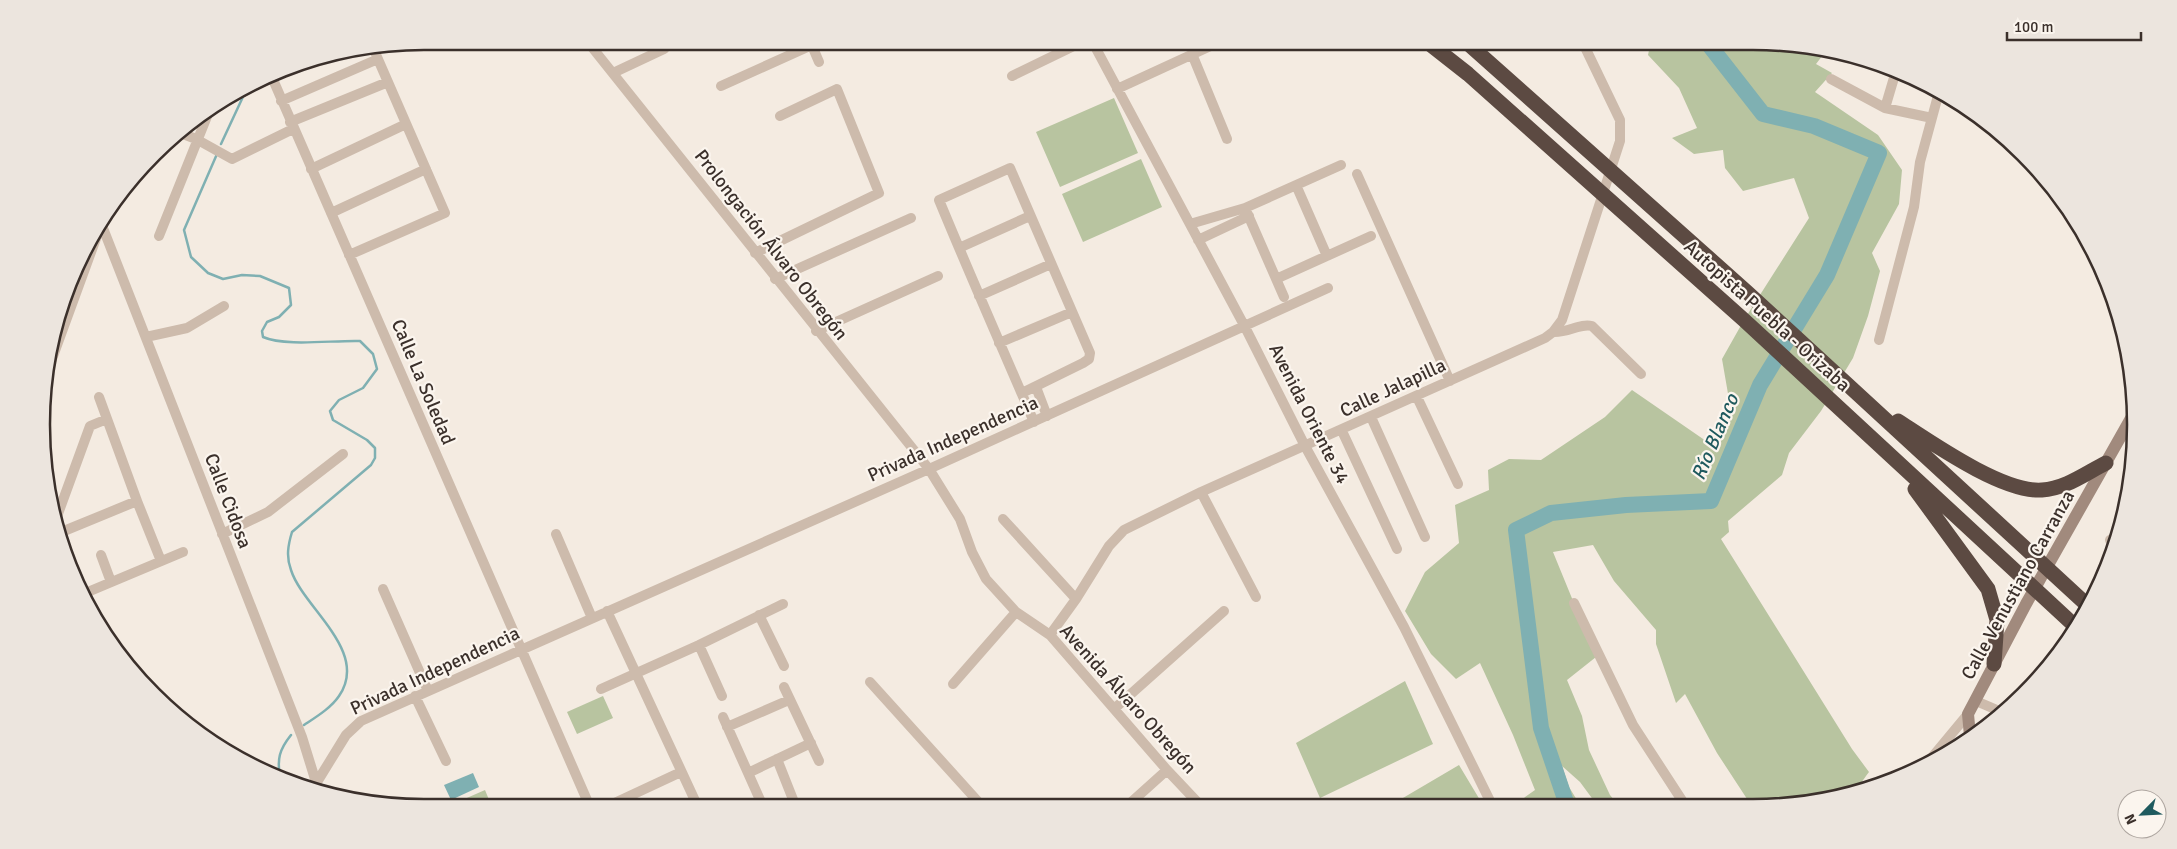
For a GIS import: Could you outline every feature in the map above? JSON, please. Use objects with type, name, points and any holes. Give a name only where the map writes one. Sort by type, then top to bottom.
[{"type":"highway","name":"Autopista Puebla - Orizaba","points":[[1437,50],[1468,74],[1744,320],[2071,622]]},
{"type":"highway","name":"Autopista Puebla - Orizaba","points":[[1475,50],[1748,293],[2083,601]]},
{"type":"highway","points":[[1863,398],[1933,444],[2006,484],[2021,488],[2043,490],[2053,488],[2106,463]]},
{"type":"highway","points":[[1860,428],[1922,497],[1988,589],[1995,609],[1997,626],[1994,664]]},
{"type":"street","name":"Prolongación Álvaro Obregón","points":[[594,50],[816,331],[929,469]]},
{"type":"street","points":[[613,73],[662,50]]},
{"type":"street","points":[[721,86],[796,50]]},
{"type":"street","points":[[814,50],[819,62]]},
{"type":"street","points":[[1012,76],[1065,50]]},
{"type":"street","name":"Avenida Oriente 34","points":[[1097,50],[1245,327],[1305,446],[1404,628],[1489,799]]},
{"type":"street","points":[[1117,89],[1201,50]]},
{"type":"street","points":[[1553,332],[1562,320],[1593,218],[1620,141],[1620,120],[1586,50]]},
{"type":"street","points":[[281,101],[376,54],[445,213],[349,255]]},
{"type":"street","points":[[1192,54],[1227,139]]},
{"type":"street","points":[[1886,108],[1894,78]]},
{"type":"street","points":[[1831,79],[1886,108],[1932,118]]},
{"type":"street","name":"Calle La Soledad","points":[[274,82],[291,126],[331,212],[520,650],[588,799]]},
{"type":"street","points":[[187,135],[232,159],[291,126],[388,82]]},
{"type":"street","points":[[755,253],[879,194],[837,89],[780,116]]},
{"type":"street","points":[[1879,340],[1914,207],[1920,162],[1937,99]]},
{"type":"street","points":[[159,236],[204,122]]},
{"type":"street","points":[[311,169],[406,124]]},
{"type":"street","points":[[1198,240],[1296,185],[1341,165]]},
{"type":"street","points":[[1022,393],[1088,359],[1090,353],[1010,168],[939,200],[1034,422]]},
{"type":"street","points":[[331,212],[426,169]]},
{"type":"street","points":[[1357,174],[1450,381]]},
{"type":"street","points":[[1296,185],[1327,256]]},
{"type":"street","points":[[1190,224],[1247,212]]},
{"type":"street","points":[[1247,212],[1284,297]]},
{"type":"street","points":[[959,248],[1030,216]]},
{"type":"street","points":[[775,279],[911,218]]},
{"type":"street","name":"Calle Cidosa","points":[[105,229],[302,737],[317,783]]},
{"type":"street","points":[[1276,279],[1371,236]]},
{"type":"street","points":[[979,296],[1051,264]]},
{"type":"street","points":[[62,331],[86,265]]},
{"type":"street","points":[[816,331],[938,276]]},
{"type":"street","name":"Privada Independencia","points":[[320,784],[353,726],[428,690],[929,469],[1328,288]]},
{"type":"street","points":[[146,337],[187,328],[224,306]]},
{"type":"street","points":[[999,343],[1072,312]]},
{"type":"street","points":[[1553,332],[1565,333],[1586,325],[1592,326],[1641,374]]},
{"type":"street","name":"Calle Jalapilla","points":[[1050,635],[1076,600],[1117,536],[1137,523],[1201,492],[1417,397],[1544,338],[1553,332]]},
{"type":"street","points":[[1036,387],[1047,416]]},
{"type":"street","points":[[99,397],[136,501],[162,561]]},
{"type":"street","points":[[1417,397],[1458,484]]},
{"type":"street","points":[[1371,417],[1425,537]]},
{"type":"street","points":[[60,510],[90,426],[107,419]]},
{"type":"street","name":"Calle Venustiano Carranza","points":[[1938,750],[1968,714],[1976,701],[2026,604],[2127,424]]},
{"type":"street","points":[[2124,428],[2127,431]]},
{"type":"street","points":[[1342,431],[1397,549]]},
{"type":"street","points":[[222,534],[268,512],[343,454]]},
{"type":"street","name":"Avenida Álvaro Obregón","points":[[929,469],[960,519],[979,568],[1016,612],[1050,635],[1194,799]]},
{"type":"street","points":[[1201,492],[1256,596]]},
{"type":"street","points":[[66,530],[136,501]]},
{"type":"street","points":[[1004,519],[1076,600]]},
{"type":"street","points":[[556,534],[592,618]]},
{"type":"street","points":[[90,591],[184,552]]},
{"type":"street","points":[[101,555],[111,582]]},
{"type":"street","points":[[383,588],[428,690]]},
{"type":"street","points":[[1574,603],[1633,725],[1681,799]]},
{"type":"street","points":[[601,688],[700,645],[783,604]]},
{"type":"street","points":[[607,611],[694,799]]},
{"type":"street","points":[[1114,709],[1224,611]]},
{"type":"street","points":[[952,684],[1016,612]]},
{"type":"street","points":[[760,615],[784,666]]},
{"type":"street","points":[[700,645],[722,696]]},
{"type":"street","points":[[870,682],[976,799]]},
{"type":"street","points":[[784,687],[819,761]]},
{"type":"street","points":[[415,696],[446,761]]},
{"type":"street","points":[[727,727],[789,700]]},
{"type":"street","points":[[1976,701],[1995,710]]},
{"type":"street","points":[[1968,714],[1969,730]]},
{"type":"street","points":[[723,717],[760,799]]},
{"type":"street","points":[[748,773],[811,743]]},
{"type":"street","points":[[777,759],[793,799]]},
{"type":"street","points":[[1135,799],[1167,770]]},
{"type":"street","points":[[623,799],[681,772]]},
{"type":"green space","points":[[1649,50],[1752,50],[1822,56],[1816,64],[1832,73],[1815,92],[1878,135],[1902,170],[1899,204],[1872,253],[1880,271],[1868,316],[1853,358],[1821,411],[1789,453],[1782,475],[1728,521],[1729,532],[1721,539],[1852,749],[1869,772],[1861,782],[1826,792],[1801,796],[1747,799],[1717,753],[1685,694],[1676,703],[1656,644],[1656,630],[1614,581],[1593,545],[1553,552],[1596,657],[1567,680],[1582,716],[1589,750],[1613,799],[1593,799],[1580,782],[1562,766],[1569,787],[1576,799],[1522,799],[1535,790],[1513,735],[1480,663],[1456,679],[1431,654],[1405,611],[1425,572],[1459,543],[1455,505],[1489,490],[1488,470],[1509,459],[1541,460],[1605,417],[1632,390],[1706,441],[1731,411],[1722,359],[1744,320],[1809,218],[1794,178],[1743,191],[1725,168],[1723,150],[1694,154],[1672,138],[1697,128],[1679,88],[1648,55]]},
{"type":"green space","points":[[1114,98],[1138,153],[1060,187],[1036,132]]},
{"type":"green space","points":[[1141,159],[1162,207],[1083,242],[1062,194]]},
{"type":"green space","points":[[1405,681],[1433,744],[1320,798],[1296,743]]},
{"type":"green space","points":[[603,696],[613,718],[577,734],[567,712]]},
{"type":"green space","points":[[1459,765],[1479,799],[1401,799]]},
{"type":"green space","points":[[485,790],[489,799],[464,799]]},
{"type":"water","points":[[473,773],[479,787],[451,799],[444,785]]},
{"type":"waterway","name":"Río Blanco","points":[[1565,799],[1541,728],[1516,530],[1551,513],[1626,505],[1711,501],[1760,385],[1827,275],[1879,153],[1814,126],[1763,114],[1713,50]]},
{"type":"waterway","points":[[221,144],[243,97]]},
{"type":"waterway","points":[[217,154],[184,230],[191,257],[208,273],[223,279],[242,275],[260,276],[289,288],[291,305],[279,317],[267,322],[262,331],[263,337],[284,342],[360,341],[373,354],[377,369],[363,388],[339,400],[330,411],[333,420],[367,440],[375,448],[375,458],[371,465],[292,532],[289,542],[288,560],[291,570],[298,584],[341,646],[346,663],[346,679],[339,696],[328,708],[304,725]]},
{"type":"waterway","points":[[279,769],[280,755],[291,735]]}]
